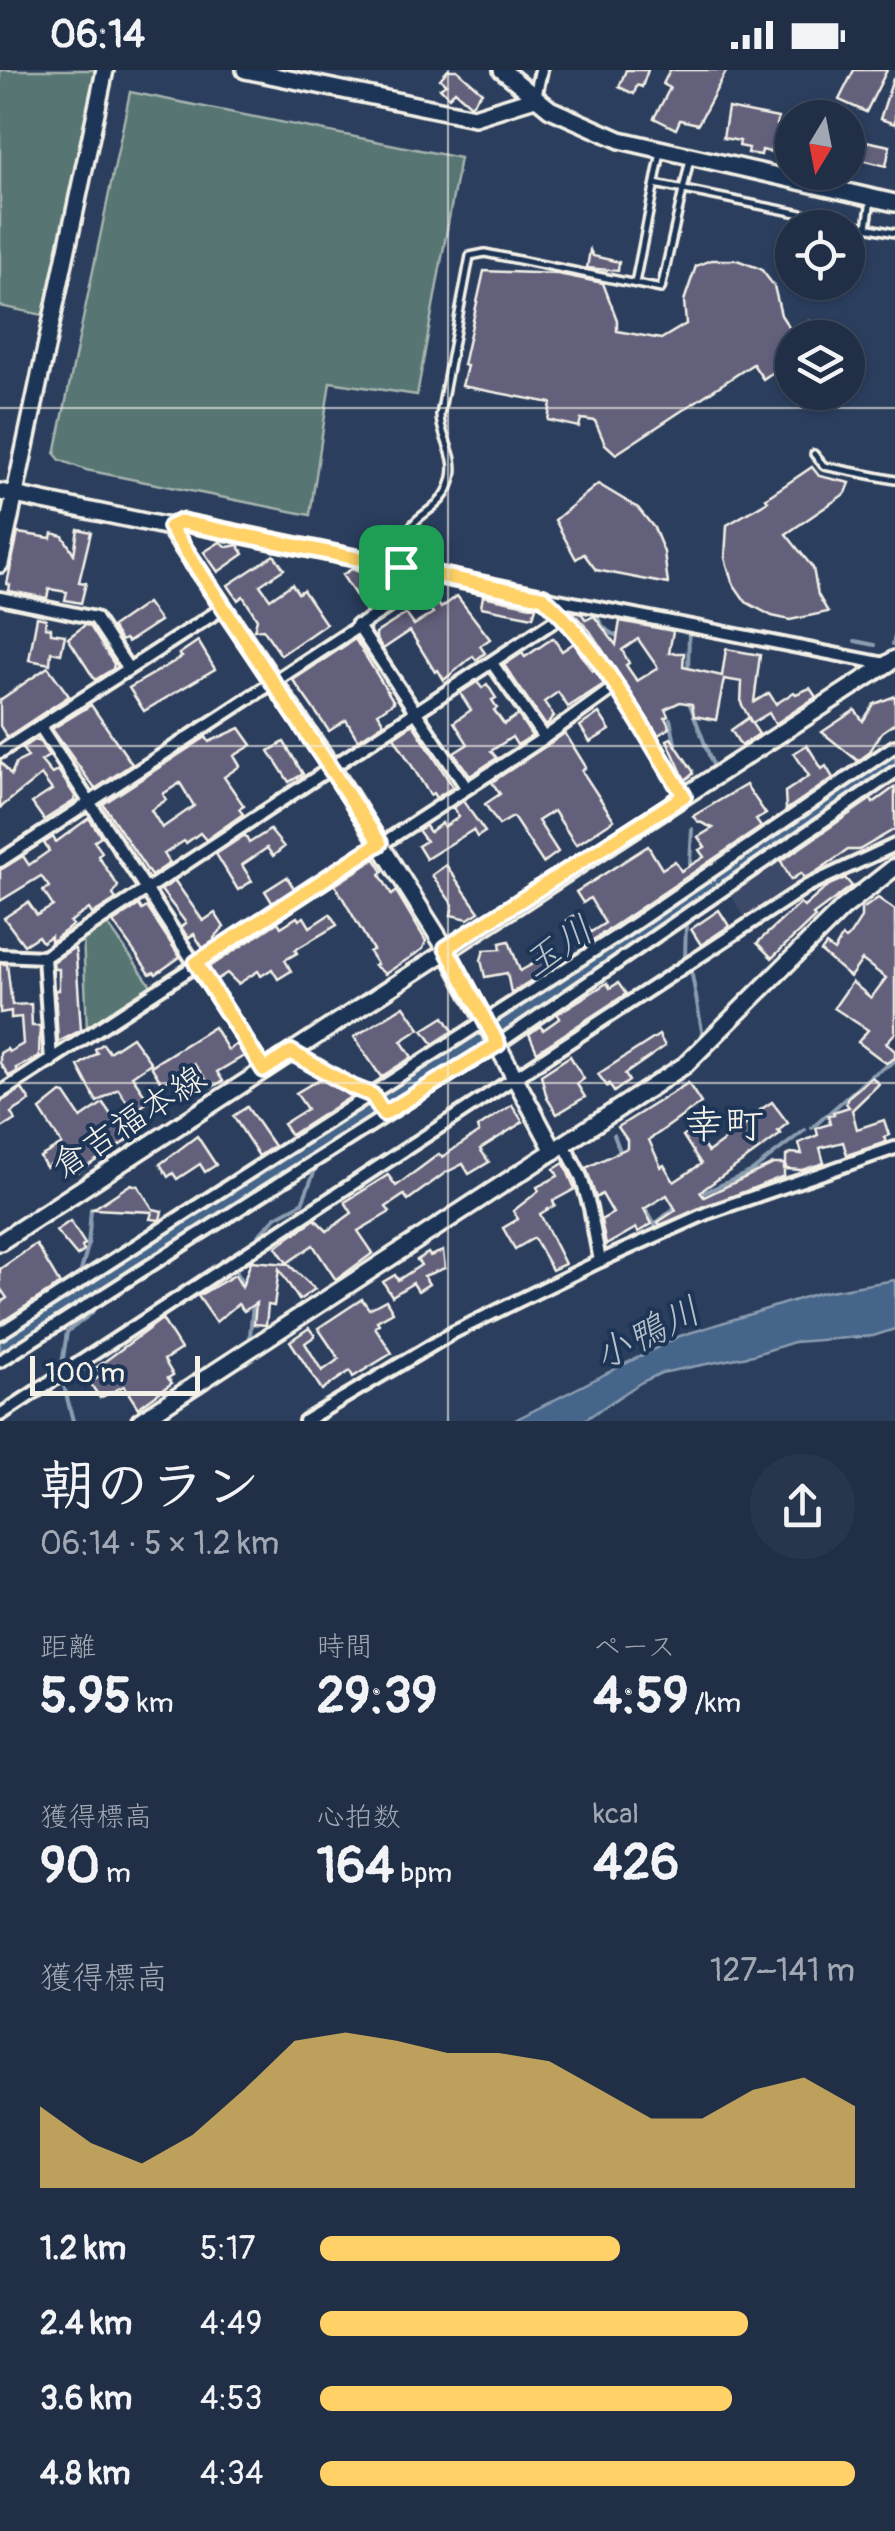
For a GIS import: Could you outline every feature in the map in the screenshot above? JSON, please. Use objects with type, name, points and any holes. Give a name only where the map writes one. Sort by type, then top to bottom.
[{"type":"street","points":[[0,564],[6,493],[106,70]]},
{"type":"street","points":[[245,70],[474,117],[535,98]]},
{"type":"street","points":[[502,70],[535,98],[589,128],[661,150],[895,203]]},
{"type":"street","points":[[535,98],[542,70]]},
{"type":"street","points":[[6,493],[170,527],[181,522],[543,597],[890,662]]},
{"type":"street","points":[[170,527],[380,843],[446,948],[515,1077],[581,1177],[600,1261]]},
{"type":"street","points":[[0,861],[438,575]]},
{"type":"street","points":[[543,597],[563,616],[616,686],[684,796]]},
{"type":"street","points":[[0,598],[94,618],[128,668]]},
{"type":"street","points":[[0,752],[223,608]]},
{"type":"street","points":[[0,954],[44,956],[563,616]]},
{"type":"street","points":[[357,625],[466,787]]},
{"type":"street","name":"倉吉福本線","points":[[0,1242],[890,662]]},
{"type":"street","points":[[492,663],[544,738]]},
{"type":"street","points":[[0,1093],[544,738],[616,686]]},
{"type":"street","points":[[41,728],[264,1070]]},
{"type":"street","points":[[0,1332],[372,1095],[747,849],[895,746]]},
{"type":"street","points":[[0,1361],[498,1044],[895,772]]},
{"type":"street","points":[[0,1415],[807,886],[895,845]]},
{"type":"street","points":[[140,1421],[684,1065],[843,908],[895,866]]},
{"type":"street","points":[[44,956],[51,1061]]},
{"type":"street","points":[[305,1421],[454,1332],[600,1261],[708,1213],[895,1148]]},
{"type":"lane","points":[[634,284],[661,150]]},
{"type":"lane","points":[[401,567],[407,533],[447,494],[452,480],[454,465],[440,430],[440,415],[470,256],[485,253],[661,289],[691,156]]},
{"type":"lane","points":[[655,184],[895,232]]},
{"type":"lane","points":[[867,227],[871,198]]},
{"type":"lane","points":[[814,454],[824,466],[895,480]]},
{"type":"lane","points":[[291,1052],[372,1095],[384,1114]]},
{"type":"shaded area","points":[[895,750],[895,765],[529,1017],[0,1355],[0,1337],[526,1002]]},
{"type":"shaded area","points":[[895,776],[895,837],[804,881],[745,919],[729,891]]},
{"type":"shaded area","points":[[895,1280],[895,1329],[873,1336],[794,1342],[753,1355],[661,1373],[583,1421],[513,1421],[680,1336],[818,1293]]},
{"type":"green space","points":[[0,70],[95,73],[43,315],[0,306]]},
{"type":"green space","points":[[130,92],[460,158],[417,395],[330,382],[310,515],[86,470],[60,460],[55,454]]},
{"type":"green space","points":[[106,922],[152,987],[87,1030],[83,935]]},
{"type":"building","points":[[448,70],[457,70],[482,92],[471,105],[455,91],[449,97],[440,88],[446,84],[440,79]]},
{"type":"building","points":[[626,70],[648,70],[642,87],[637,85],[634,94],[619,87]]},
{"type":"building","points":[[670,70],[727,70],[698,124],[680,120],[676,129],[654,118],[670,88],[663,84]]},
{"type":"building","points":[[854,70],[887,70],[866,112],[865,100],[839,100]]},
{"type":"building","points":[[895,79],[895,124],[880,119]]},
{"type":"building","points":[[728,108],[775,117],[775,144],[770,152],[748,153],[749,148],[739,146],[740,141],[723,138]]},
{"type":"building","points":[[866,141],[890,146],[886,166],[865,161]]},
{"type":"building","points":[[590,250],[593,256],[619,262],[618,271],[587,268]]},
{"type":"building","points":[[711,260],[737,260],[761,269],[774,286],[775,300],[784,320],[775,320],[775,371],[763,379],[753,364],[616,454],[605,444],[595,421],[581,419],[579,427],[548,420],[551,403],[462,386],[484,271],[558,274],[603,283],[617,320],[617,331],[661,339],[686,324],[684,301],[696,266]]},
{"type":"building","points":[[812,467],[819,476],[850,483],[846,493],[786,534],[813,568],[818,595],[828,612],[790,620],[772,616],[746,602],[732,582],[725,558],[727,525],[768,501],[766,498]]},
{"type":"building","points":[[598,484],[638,508],[654,528],[664,552],[668,584],[596,570],[584,554],[576,559],[555,520]]},
{"type":"building","points":[[78,529],[91,532],[79,582],[86,583],[81,603],[65,600],[67,592],[49,589],[47,598],[9,591],[7,584],[18,533],[63,536],[74,554]]},
{"type":"building","points":[[220,542],[228,547],[238,545],[244,554],[218,572],[204,552]]},
{"type":"building","points":[[274,555],[284,569],[260,585],[270,599],[292,584],[298,593],[303,590],[326,624],[281,655],[263,629],[254,630],[257,619],[243,596],[238,600],[228,585]]},
{"type":"building","points":[[352,569],[372,573],[381,588],[398,578],[411,582],[366,611],[342,575]]},
{"type":"building","points":[[431,593],[441,608],[457,596],[490,639],[480,646],[485,653],[476,660],[473,656],[444,680],[410,631],[383,649],[376,638],[376,633],[406,614],[414,625],[433,613],[423,599]]},
{"type":"building","points":[[483,596],[536,607],[533,617],[481,607]]},
{"type":"building","points":[[147,603],[160,621],[128,642],[121,641],[112,627]]},
{"type":"building","points":[[571,611],[582,614],[586,620],[594,616],[616,645],[620,621],[673,631],[669,653],[684,653],[683,667],[722,676],[726,649],[760,655],[754,702],[769,693],[776,704],[794,692],[810,688],[816,697],[775,724],[769,713],[752,723],[741,703],[742,682],[724,679],[716,720],[694,716],[692,704],[680,702],[665,709],[670,728],[658,735],[590,631]],"holes":[[[638,639],[658,668],[637,681],[622,650]]]},
{"type":"building","points":[[37,617],[46,619],[45,627],[51,628],[51,633],[65,635],[61,654],[51,652],[50,664],[29,660]]},
{"type":"building","points":[[85,625],[90,626],[114,664],[113,669],[95,680],[68,638]]},
{"type":"building","points":[[553,638],[562,651],[574,643],[604,684],[568,707],[558,692],[544,702],[554,716],[546,726],[504,665],[522,653],[525,657]]},
{"type":"building","points":[[355,639],[394,702],[378,713],[384,723],[358,740],[346,720],[329,731],[293,680]]},
{"type":"building","points":[[198,641],[215,669],[144,711],[129,688],[182,657],[179,654]]},
{"type":"building","points":[[48,667],[69,696],[7,737],[0,726],[0,700]]},
{"type":"building","points":[[477,682],[482,688],[487,684],[496,698],[492,700],[497,708],[494,710],[504,724],[518,715],[532,736],[517,745],[512,737],[491,751],[497,758],[470,776],[454,753],[468,744],[454,722],[471,710],[460,693]]},
{"type":"building","points":[[895,696],[895,723],[882,732],[869,753],[858,761],[822,732],[855,710],[863,721],[874,704]]},
{"type":"building","points":[[91,705],[132,764],[95,789],[52,729]]},
{"type":"building","points":[[599,713],[610,730],[590,742],[580,726]]},
{"type":"building","points":[[748,718],[759,734],[741,746],[731,730]]},
{"type":"building","points":[[413,724],[453,787],[436,798],[433,793],[430,795],[394,737]]},
{"type":"building","points":[[240,728],[252,745],[234,756],[240,766],[224,777],[244,806],[239,809],[243,814],[206,840],[200,833],[164,854],[170,863],[151,876],[103,804],[206,737],[209,742]],"holes":[[[180,783],[194,806],[162,828],[151,810],[166,800],[163,794]]]},
{"type":"building","points":[[565,733],[586,767],[582,771],[614,820],[576,845],[554,811],[538,821],[558,852],[543,863],[513,817],[499,825],[485,804],[500,794],[492,782]]},
{"type":"building","points":[[671,738],[693,771],[685,780],[667,740]]},
{"type":"building","points":[[34,740],[40,742],[49,756],[41,761],[52,774],[58,770],[75,796],[74,801],[44,820],[32,803],[52,790],[41,775],[0,808],[0,761],[11,775],[16,763],[28,757],[22,748]]},
{"type":"building","points":[[284,742],[303,774],[289,782],[269,751]]},
{"type":"building","points":[[807,745],[822,769],[826,766],[833,778],[786,810],[785,792],[809,776],[794,753]]},
{"type":"building","points":[[746,785],[766,814],[756,820],[761,827],[584,946],[567,920],[578,913],[591,932],[605,923],[590,898],[583,903],[576,892],[648,846],[662,869],[675,861],[681,871],[704,857],[699,850],[705,847],[698,837],[713,828],[693,816]]},
{"type":"building","points":[[895,787],[895,829],[859,850],[848,850],[804,878],[801,873],[791,880],[781,861],[871,799],[873,803]]},
{"type":"building","points":[[463,801],[485,832],[477,837],[473,830],[426,859],[418,846],[426,841],[418,830],[426,826],[430,832],[442,823],[444,827],[459,817],[453,808]]},
{"type":"building","points":[[89,818],[101,836],[94,841],[102,852],[98,856],[118,886],[113,895],[116,899],[92,914],[89,909],[51,942],[51,936],[42,942],[38,936],[24,945],[4,918],[28,902],[37,915],[53,906],[43,891],[49,887],[41,876],[0,901],[0,870],[23,856],[29,865],[49,851],[44,843],[53,837],[56,842]]},
{"type":"building","points":[[270,830],[284,847],[273,856],[267,848],[242,865],[252,881],[238,890],[216,854],[245,835],[249,843]]},
{"type":"building","points":[[375,859],[392,895],[396,891],[426,941],[423,949],[385,974],[374,965],[377,964],[369,952],[373,950],[335,885]]},
{"type":"building","points":[[446,865],[479,912],[468,919],[451,915],[453,905],[432,875]]},
{"type":"building","points":[[287,877],[295,890],[273,904],[265,891]]},
{"type":"building","points":[[845,878],[852,886],[813,915],[772,958],[757,943],[800,903],[804,907],[829,885]]},
{"type":"building","points":[[175,881],[203,921],[215,913],[224,927],[214,938],[216,941],[204,950],[194,934],[188,938],[181,927],[186,923],[161,890]]},
{"type":"building","points":[[878,898],[895,910],[895,1033],[886,1043],[895,1051],[895,1058],[886,1063],[858,1042],[868,1030],[834,1008],[852,982],[871,998],[886,978],[862,960],[850,977],[821,952],[826,945],[834,951],[842,937],[850,935],[861,918],[861,910]]},
{"type":"building","points":[[139,905],[142,910],[147,907],[180,957],[156,974],[150,974],[113,922]]},
{"type":"building","points":[[719,910],[729,926],[701,945],[691,929]]},
{"type":"building","points":[[330,914],[337,925],[295,950],[297,953],[285,960],[291,971],[278,979],[272,969],[261,976],[258,971],[238,984],[227,973],[216,980],[208,968],[278,922],[281,927],[304,917],[310,927]]},
{"type":"building","points":[[509,941],[520,971],[542,959],[540,954],[551,951],[556,965],[511,993],[507,973],[485,977],[481,960],[484,950],[501,949],[500,943]]},
{"type":"building","points":[[72,949],[76,956],[81,1030],[58,1042],[55,990],[59,990],[59,969],[54,969],[53,962]]},
{"type":"building","points":[[0,964],[7,964],[12,1005],[31,1004],[32,1026],[40,1026],[39,1057],[16,1068],[18,1071],[9,1076],[0,1063],[0,1053],[23,1044],[21,1017],[11,1018],[11,1011],[0,1013]]},
{"type":"building","points":[[607,983],[610,988],[618,983],[626,994],[537,1052],[529,1034],[540,1026],[543,1030],[560,1018],[557,1014]]},
{"type":"building","points":[[404,1006],[420,1029],[401,1041],[412,1057],[381,1077],[354,1037]]},
{"type":"building","points":[[444,1017],[453,1031],[433,1044],[423,1030]]},
{"type":"building","points":[[214,1027],[228,1050],[237,1044],[244,1056],[217,1072],[223,1081],[212,1087],[194,1064],[162,1084],[151,1066]]},
{"type":"building","points":[[659,1035],[665,1046],[625,1074],[629,1081],[614,1092],[607,1086],[598,1074]]},
{"type":"building","points":[[132,1037],[151,1063],[132,1076],[149,1101],[134,1112],[118,1089],[97,1102],[78,1066],[103,1044],[109,1052]]},
{"type":"building","points":[[570,1056],[584,1079],[577,1084],[585,1097],[557,1114],[547,1098],[541,1075]]},
{"type":"building","points":[[323,1077],[349,1090],[352,1096],[291,1135],[283,1124],[307,1109],[296,1093]]},
{"type":"building","points":[[872,1077],[879,1084],[852,1110],[857,1129],[884,1120],[889,1135],[884,1137],[886,1142],[847,1155],[843,1142],[820,1148],[824,1163],[802,1170],[786,1169],[786,1156],[802,1154],[799,1143],[818,1135],[816,1128],[830,1124],[828,1116],[833,1112],[849,1107],[848,1097]]},
{"type":"building","points":[[688,1083],[701,1103],[649,1140],[661,1167],[664,1165],[674,1182],[701,1164],[683,1136],[692,1131],[708,1152],[772,1102],[788,1123],[778,1131],[781,1134],[700,1192],[704,1197],[773,1164],[784,1164],[784,1176],[660,1225],[658,1222],[676,1210],[667,1195],[644,1209],[652,1224],[638,1232],[636,1228],[606,1245],[601,1220],[613,1213],[602,1194],[596,1198],[586,1168],[627,1148],[627,1140],[618,1127]]},
{"type":"building","points":[[22,1089],[30,1101],[11,1113],[15,1120],[0,1129],[0,1102]]},
{"type":"building","points":[[61,1093],[81,1118],[103,1103],[128,1140],[78,1172],[67,1154],[46,1167],[40,1157],[62,1144],[40,1110]]},
{"type":"building","points":[[512,1105],[523,1122],[480,1149],[489,1162],[469,1174],[463,1164],[408,1200],[404,1195],[386,1207],[390,1212],[358,1231],[373,1253],[336,1280],[313,1245],[287,1263],[276,1247],[315,1219],[327,1231],[352,1213],[345,1202],[388,1175],[396,1186],[439,1154],[442,1157],[479,1132],[477,1128]]},
{"type":"building","points":[[247,1107],[274,1146],[259,1156],[233,1116]]},
{"type":"building","points":[[197,1136],[216,1165],[205,1172],[200,1164],[177,1179],[173,1173],[168,1177],[160,1164]]},
{"type":"building","points":[[564,1163],[575,1189],[553,1201],[555,1205],[540,1214],[565,1264],[552,1270],[534,1238],[515,1249],[503,1228],[518,1219],[513,1211],[539,1191],[537,1187],[558,1176],[554,1169]]},
{"type":"building","points":[[131,1184],[138,1186],[153,1209],[162,1211],[160,1220],[150,1219],[152,1212],[93,1209]]},
{"type":"building","points":[[70,1221],[85,1244],[84,1251],[77,1256],[56,1231]]},
{"type":"building","points":[[36,1244],[60,1284],[0,1323],[0,1303],[7,1298],[0,1288],[0,1269]]},
{"type":"building","points":[[443,1251],[445,1268],[424,1276],[429,1284],[418,1291],[413,1283],[392,1296],[383,1282],[395,1275],[398,1280],[421,1265],[417,1260],[428,1253],[430,1256]]},
{"type":"building","points":[[251,1261],[288,1264],[315,1289],[299,1300],[279,1269],[274,1306],[268,1305],[266,1325],[254,1324],[256,1303],[244,1311],[238,1304],[216,1322],[198,1296],[235,1275],[242,1287]]},
{"type":"building","points":[[362,1299],[369,1309],[386,1300],[393,1312],[377,1321],[375,1327],[392,1353],[353,1377],[350,1371],[322,1390],[290,1341],[309,1328],[315,1336],[305,1343],[322,1371],[339,1359],[318,1328]]},
{"type":"building","points":[[162,1319],[181,1349],[164,1360],[173,1375],[168,1378],[172,1383],[138,1408],[124,1386],[100,1398],[90,1383],[102,1375],[97,1367]]},
{"type":"waterway","points":[[595,612],[604,627],[618,636]]},
{"type":"waterway","points":[[688,672],[689,632]]},
{"type":"waterway","points":[[893,644],[895,636]]},
{"type":"waterway","points":[[855,641],[875,645]]},
{"type":"waterway","points":[[689,702],[712,763]]},
{"type":"waterway","points":[[670,719],[676,748]]},
{"type":"waterway","points":[[689,880],[692,829]]},
{"type":"waterway","points":[[685,958],[686,924]]},
{"type":"waterway","points":[[691,969],[702,1031]]},
{"type":"waterway","points":[[812,1128],[872,1075],[895,1061]]},
{"type":"waterway","points":[[699,1195],[752,1171],[805,1130]]},
{"type":"waterway","points":[[614,1135],[621,1154]]},
{"type":"waterway","points":[[258,1236],[276,1217],[302,1203],[315,1170]]},
{"type":"waterway","points":[[788,1179],[802,1174]]},
{"type":"waterway","points":[[643,1204],[657,1229]]},
{"type":"waterway","points":[[655,1224],[678,1205]]},
{"type":"waterway","points":[[79,1278],[88,1246],[91,1209]]},
{"type":"waterway","points":[[632,1240],[637,1238]]},
{"type":"waterway","points":[[244,1286],[235,1269],[248,1258]]},
{"type":"waterway","points":[[250,1336],[253,1303]]},
{"type":"waterway","points":[[62,1365],[67,1332],[92,1313]]},
{"type":"waterway","points":[[2,1421],[93,1360]]},
{"type":"waterway","points":[[63,1382],[73,1421]]},
{"type":"district","name":"幸町","points":[[724,1125]]},
{"type":"route","points":[[181,522],[401,567],[543,597],[563,616],[616,686],[684,796],[446,948],[498,1044],[384,1114],[372,1095],[291,1052],[264,1070],[196,963],[380,843],[170,527],[181,522]]},
{"type":"water label","name":"玉川","points":[[558,947]]},
{"type":"water label","name":"小鴨川","points":[[647,1334]]}]
